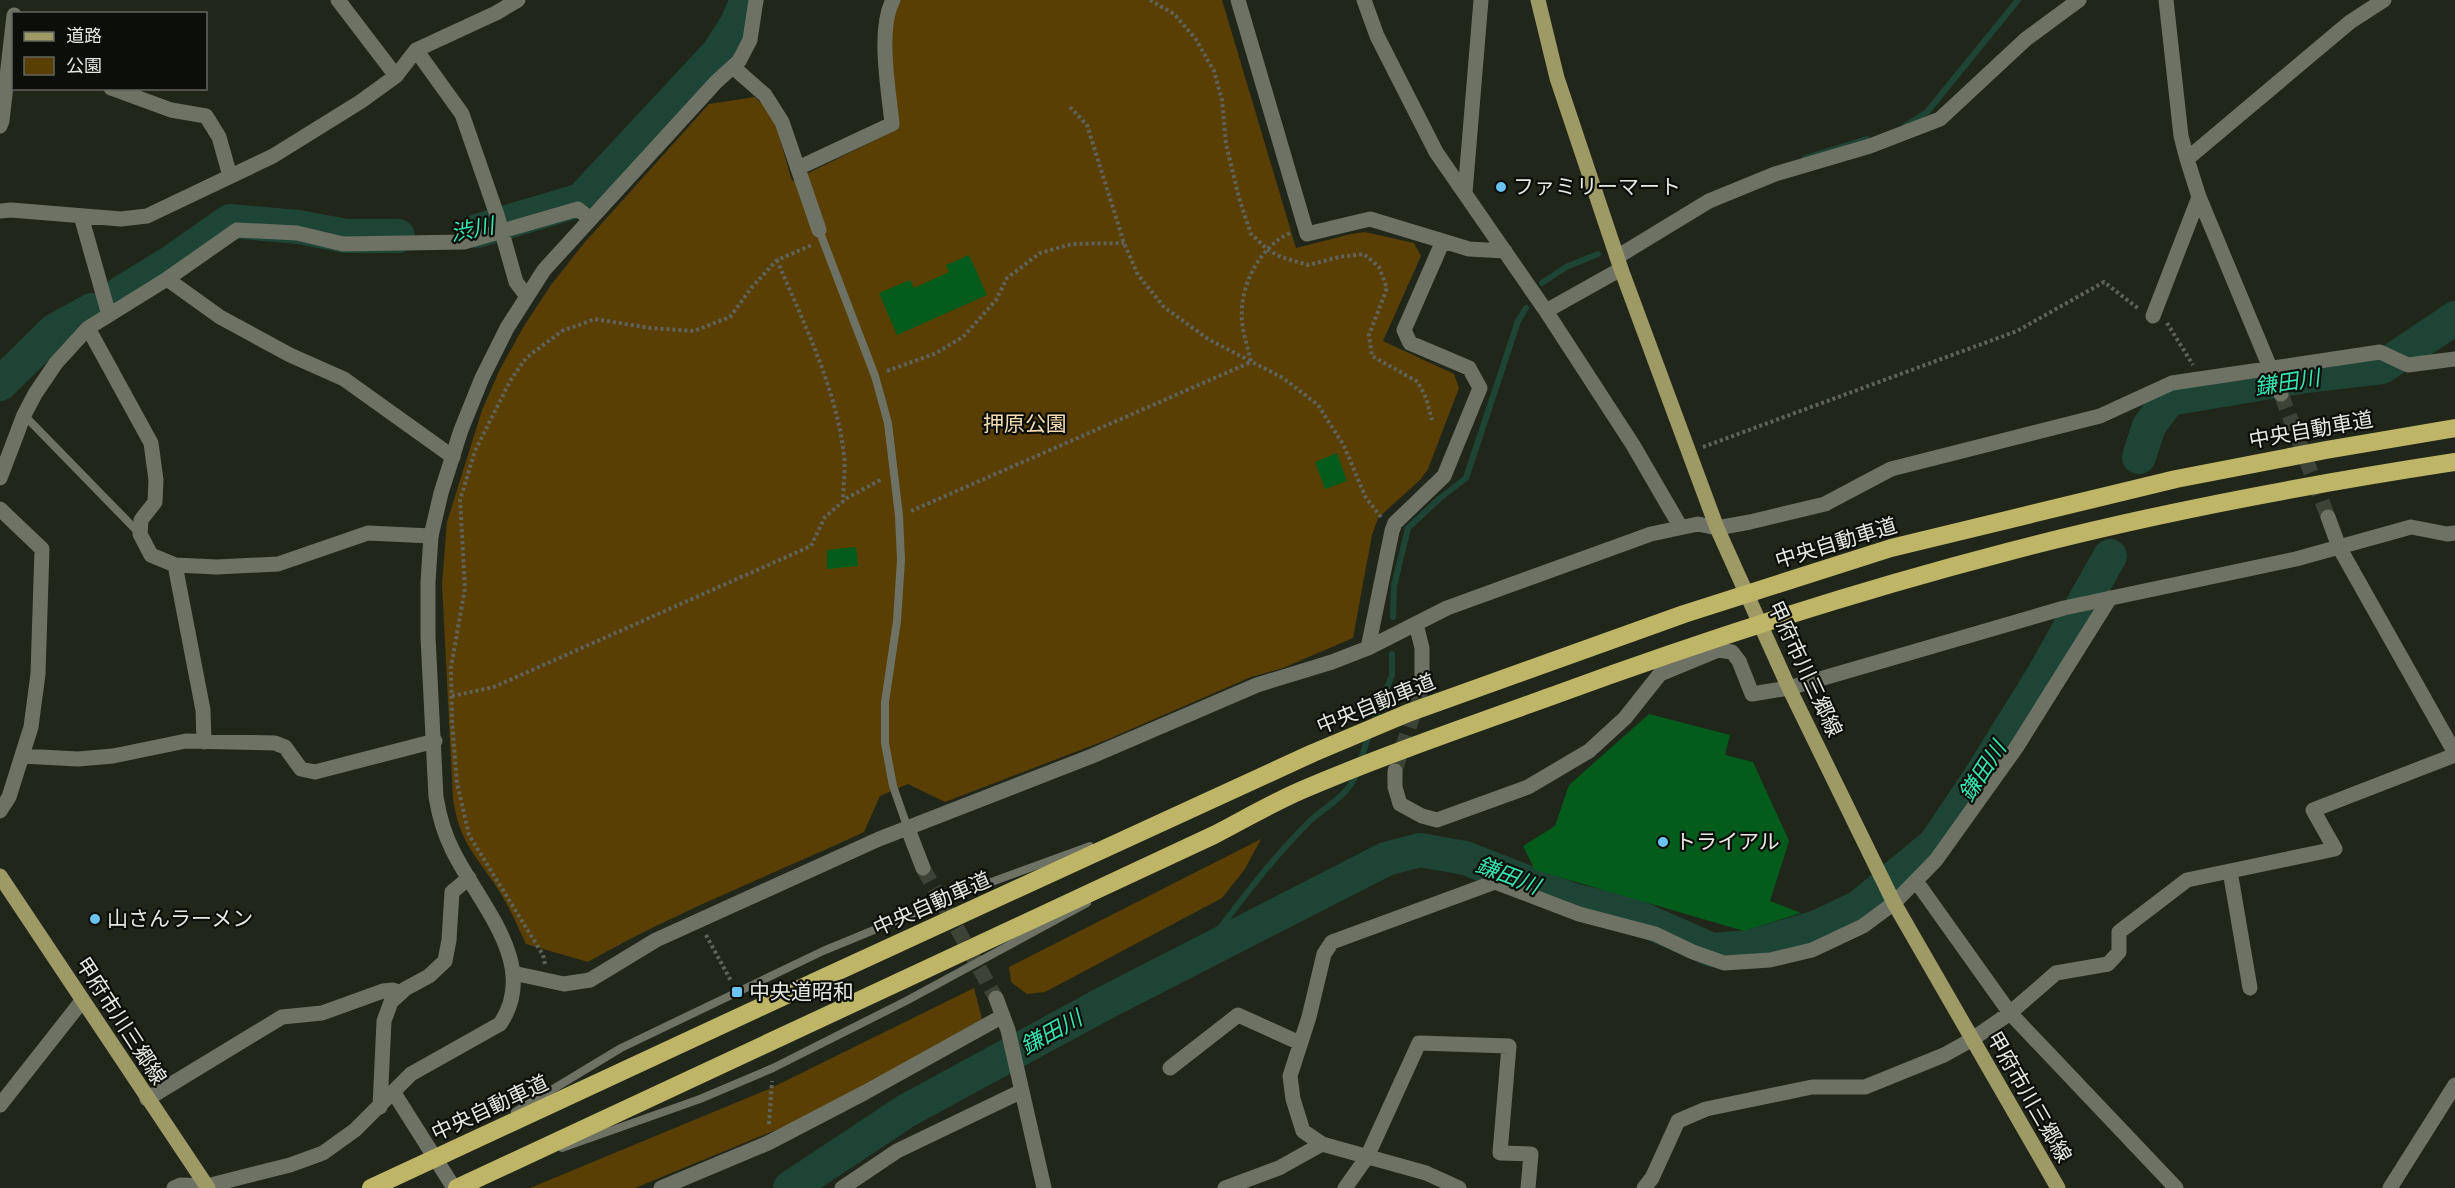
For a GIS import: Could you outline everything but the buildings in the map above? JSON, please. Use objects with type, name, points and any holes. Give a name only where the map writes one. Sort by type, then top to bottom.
[{"type":"highway","name":"中央自動車道","points":[[371,1188],[812,982],[1408,713],[1662,622],[1891,548],[2176,479],[2455,428]]},
{"type":"highway","points":[[455,1188],[1214,835],[1284,799],[1394,763],[1647,662],[1892,583],[2009,551],[2183,511],[2336,480],[2455,462]]},
{"type":"main road","name":"甲府市川三郷線","points":[[1538,0],[1557,78],[1619,263],[1717,528],[1789,688],[1894,903],[2058,1188]]},
{"type":"main road","name":"甲府市川三郷線","points":[[0,876],[208,1187]]},
{"type":"street","points":[[338,0],[396,76]]},
{"type":"street","points":[[0,211],[121,219],[147,216],[273,156],[360,102],[396,76],[416,50],[496,13],[518,0]]},
{"type":"street","points":[[174,1188],[181,1185],[208,1187],[290,1165],[323,1153],[355,1130],[411,1074],[500,1024],[508,1012],[513,990],[509,952],[500,931],[452,849],[440,819],[436,797],[428,637],[428,582],[431,536],[441,494],[482,378],[526,295],[544,270],[590,219],[716,82],[739,62],[750,40],[756,0]]},
{"type":"street","points":[[798,168],[892,124],[885,40],[888,8],[893,0]]},
{"type":"street","points":[[1238,0],[1307,234],[1370,219],[1469,249],[1504,251]]},
{"type":"street","points":[[1364,0],[1377,36],[1436,152],[1546,311],[1633,445],[1680,526]]},
{"type":"street","points":[[1465,193],[1481,0]]},
{"type":"street","points":[[1546,311],[1709,201],[1775,174],[1870,146],[1940,119],[1967,97],[1997,64],[2026,39],[2079,0]]},
{"type":"street","points":[[2166,0],[2181,136],[2187,159],[2199,198],[2281,394]]},
{"type":"street","points":[[2187,159],[2350,22],[2384,0]]},
{"type":"street","points":[[0,126],[10,80],[12,47]]},
{"type":"street","points":[[416,50],[462,114],[516,282],[526,295]]},
{"type":"street","points":[[733,67],[765,95],[782,122],[822,235]]},
{"type":"street","points":[[116,90],[171,110],[206,116],[219,136],[230,176]]},
{"type":"street","points":[[2153,316],[2199,198]]},
{"type":"street","points":[[0,478],[24,415],[35,394],[56,363],[88,328],[167,279],[237,230],[297,233],[343,244],[464,242],[499,226],[578,209],[590,219]]},
{"type":"street","points":[[81,216],[109,315]]},
{"type":"street","points":[[1368,648],[1395,523],[1444,476],[1480,388],[1469,368],[1410,343],[1404,330],[1443,241]]},
{"type":"street","points":[[167,279],[220,317],[290,355],[344,379],[453,457]]},
{"type":"street","points":[[88,328],[151,443],[156,480],[155,502],[141,520],[140,534],[151,555],[176,565],[217,567],[278,564],[368,533],[431,536]]},
{"type":"street","points":[[513,973],[564,984],[590,980],[656,940],[879,839],[1092,756],[1257,685],[1332,662],[1368,648],[1447,608],[1651,534],[1698,524],[1717,528],[1793,513],[1825,504],[1891,469],[2100,416],[2172,383],[2380,352],[2408,365],[2455,360]]},
{"type":"street","points":[[0,509],[42,549],[38,674],[31,727],[9,796],[0,811]]},
{"type":"street","points":[[1644,1188],[1652,1178],[1678,1121],[1706,1108],[1812,1087],[1865,1087],[1944,1055],[1971,1040],[2010,1013],[2055,973],[2108,964],[2119,952],[2118,932],[2187,880],[2335,849],[2313,810],[2455,754],[2339,547],[2328,517]]},
{"type":"street","points":[[1394,763],[1395,787],[1400,804],[1422,816],[1437,820],[1528,787],[1589,751],[1625,718],[1660,674],[1718,650],[1732,652],[1739,661],[1752,694],[1789,688],[2064,608],[2296,559],[2411,527],[2447,534],[2455,533]]},
{"type":"street","points":[[176,565],[203,710],[204,742]]},
{"type":"street","points":[[1460,1188],[1432,1183],[1367,1157],[1322,1144],[1303,1131],[1293,1099],[1290,1076],[1324,954],[1332,942],[1496,882],[1579,914],[1655,934],[1693,952],[1724,963],[1770,960],[1812,950],[1863,926],[1894,903],[1936,860],[2016,748],[2110,598]]},
{"type":"street","points":[[1416,624],[1422,648],[1422,688]]},
{"type":"street","points":[[22,756],[78,759],[113,756],[186,741],[275,743],[285,747],[301,769],[315,772],[435,741]]},
{"type":"street","points":[[908,829],[923,868]]},
{"type":"street","points":[[2230,871],[2250,988]]},
{"type":"street","points":[[380,1107],[384,1021],[391,1002],[400,993],[429,976],[445,961],[449,940],[452,892],[469,878]]},
{"type":"street","points":[[1916,881],[2010,1013],[2176,1188]]},
{"type":"street","points":[[147,1099],[282,1017],[322,1013],[383,991],[393,990],[400,993]]},
{"type":"street","points":[[996,998],[1005,1023],[1021,1086],[1044,1188]]},
{"type":"street","points":[[0,1105],[82,1001]]},
{"type":"street","points":[[1170,1068],[1238,1015],[1300,1043]]},
{"type":"street","points":[[661,1188],[768,1143],[1005,1023]]},
{"type":"street","points":[[1346,1188],[1367,1157],[1419,1043],[1509,1046],[1500,1153],[1531,1154],[1528,1188]]},
{"type":"street","points":[[2390,1188],[2455,1084]]},
{"type":"street","points":[[842,1188],[897,1151],[1021,1086]]},
{"type":"street","points":[[394,1093],[455,1188]]},
{"type":"street","points":[[1225,1188],[1279,1168],[1322,1144]]},
{"type":"lane","points":[[822,235],[875,376],[888,423],[899,516],[900,570],[897,621],[885,702],[885,743],[893,786],[908,829]]},
{"type":"lane","points":[[24,415],[140,534]]},
{"type":"lane","points":[[459,1147],[621,1048],[823,951],[978,887],[1201,806]]},
{"type":"lane","points":[[477,1178],[699,1099],[773,1068],[906,1001],[1214,835]]},
{"type":"path","points":[[1070,107],[1087,125],[1124,243],[1138,275],[1164,307],[1208,339],[1283,378],[1318,405],[1344,446],[1366,498],[1392,531]]},
{"type":"path","points":[[1251,362],[1242,321],[1243,291],[1258,263],[1275,239],[1305,225]]},
{"type":"path","points":[[547,981],[543,954],[469,835],[457,783],[451,668],[465,588],[460,501],[475,451],[510,381],[526,358],[562,331],[595,319],[650,328],[694,331],[730,316],[777,260],[822,235]]},
{"type":"path","points":[[875,376],[934,354],[963,337],[996,300],[1007,278],[1040,253],[1072,244],[1124,243]]},
{"type":"path","points":[[777,260],[835,409],[844,457],[843,502]]},
{"type":"path","points":[[1689,452],[2017,331],[2104,282],[2141,311],[2165,320],[2202,378]]},
{"type":"path","points":[[899,516],[1251,362]]},
{"type":"path","points":[[452,696],[494,687],[811,546],[825,517],[843,502],[894,473]]},
{"type":"path","points":[[698,921],[737,992]]},
{"type":"path","points":[[768,1143],[773,1068]]},
{"type":"green space","name":"押原公園","points":[[897,0],[1222,0],[1296,248],[1365,232],[1414,243],[1421,256],[1383,341],[1454,374],[1459,388],[1428,469],[1420,480],[1378,518],[1372,535],[1353,638],[1283,668],[1251,677],[1104,741],[945,802],[908,784],[880,796],[864,832],[656,926],[588,962],[526,944],[497,887],[467,843],[456,816],[453,799],[442,584],[447,522],[482,410],[500,369],[524,326],[551,285],[585,242],[709,104],[755,97],[773,115],[792,181],[898,129],[890,32]]},
{"type":"green space","points":[[1261,839],[1245,869],[1222,898],[1045,992],[1027,994],[1011,982],[1009,967]]},
{"type":"green space","points":[[974,988],[982,1019],[817,1113],[635,1188],[530,1188],[769,1089]]},
{"type":"waterway","name":"渋川","points":[[477,231],[581,200],[718,53],[736,25],[747,0]]},
{"type":"waterway","points":[[1905,126],[1927,112],[2018,0]]},
{"type":"waterway","points":[[1805,158],[1867,139]]},
{"type":"waterway","name":"渋川","points":[[121,293],[173,261],[230,221],[298,227],[346,236],[398,236]]},
{"type":"waterway","points":[[1542,283],[1566,267],[1598,254]]},
{"type":"waterway","points":[[1393,617],[1394,586],[1408,528],[1466,478],[1518,321],[1526,308]]},
{"type":"waterway","name":"渋川","points":[[0,384],[54,331],[92,310]]},
{"type":"waterway","name":"鎌田川","points":[[2139,457],[2149,426],[2169,399],[2306,376],[2382,367],[2455,318]]},
{"type":"waterway","name":"鎌田川","points":[[790,1188],[906,1111],[1103,1004],[1386,859],[1420,850],[1465,858],[1573,900],[1631,914],[1712,950],[1749,947],[1817,927],[1859,907],[1935,844],[2042,677],[2110,556]]},
{"type":"waterway","points":[[1374,722],[1392,675],[1392,654]]},
{"type":"waterway","points":[[1360,762],[1370,732]]},
{"type":"waterway","points":[[1202,952],[1279,854],[1307,824],[1342,795],[1357,772]]},
{"type":"tunnel","points":[[2281,394],[2328,517]]},
{"type":"tunnel","points":[[1395,771],[1422,688]]},
{"type":"tunnel","points":[[923,868],[996,998]]},
{"type":"place","name":"ファミリーマート","points":[[1501,187]]},
{"type":"place","name":"トライアル","points":[[1663,842]]},
{"type":"place","name":"山さんラーメン","points":[[95,919]]},
{"type":"place","name":"中央道昭和","points":[[737,992]]}]
